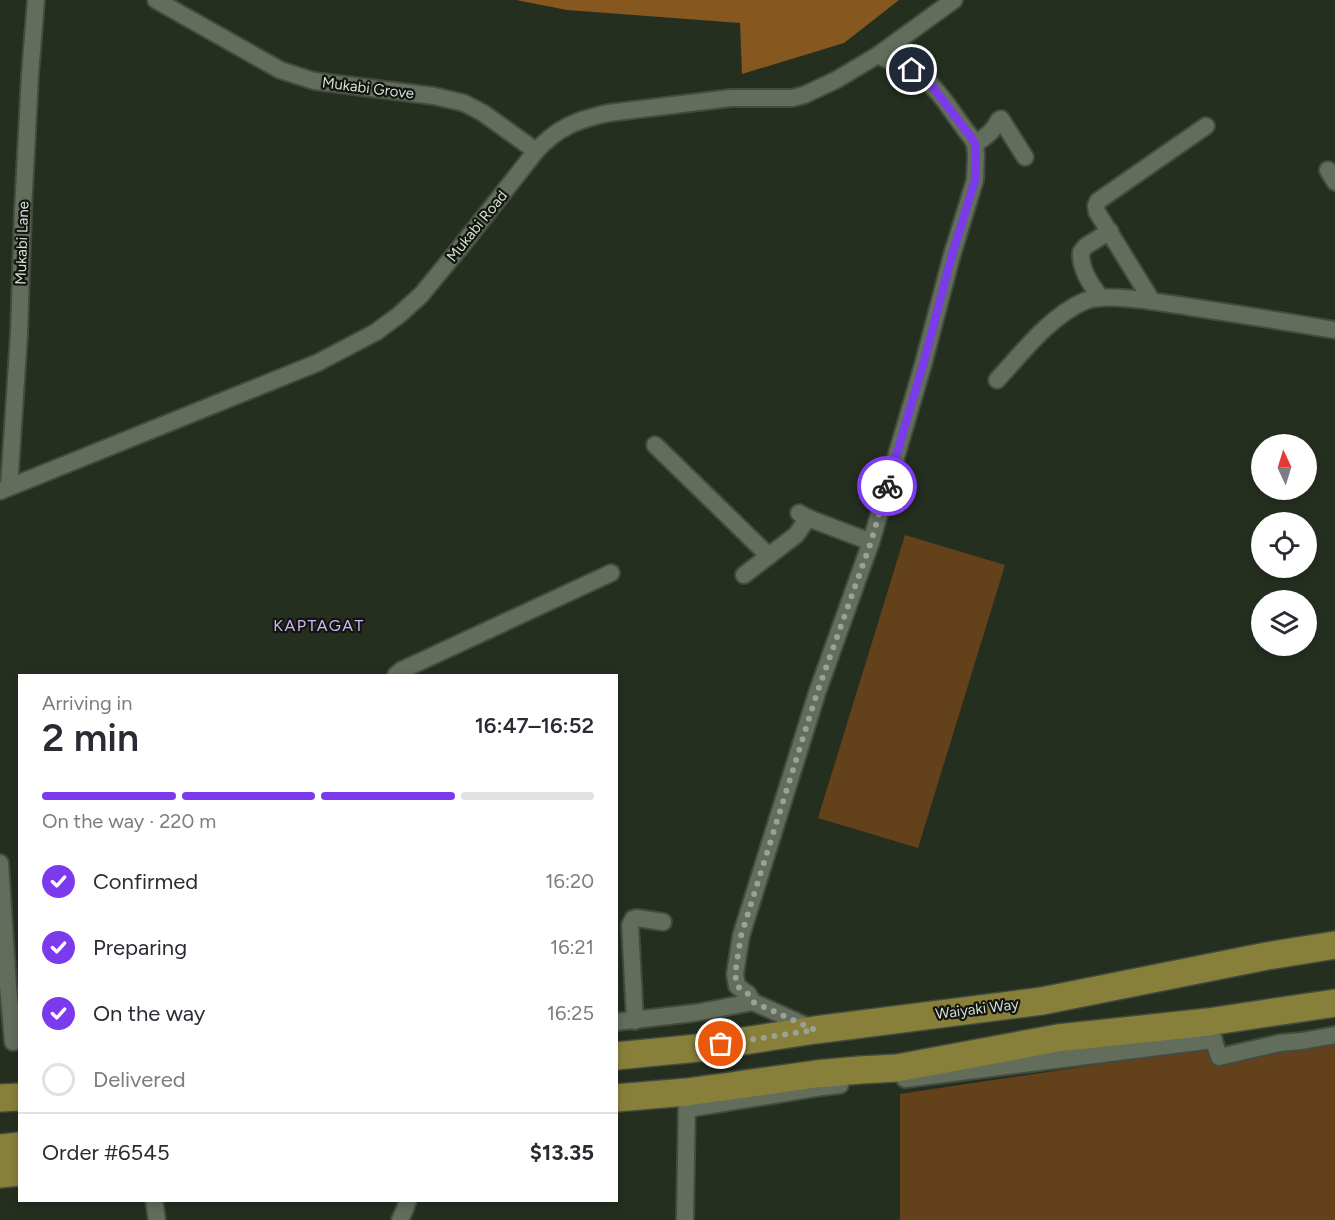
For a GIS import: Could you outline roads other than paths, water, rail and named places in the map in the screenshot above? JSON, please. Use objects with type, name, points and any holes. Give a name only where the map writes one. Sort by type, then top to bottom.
[{"type":"highway","name":"Waiyaki Way","points":[[618,1056],[698,1048],[815,1030],[1042,1001],[1267,956],[1335,945]]},
{"type":"highway","points":[[618,1098],[687,1101],[816,1074],[897,1068],[1058,1038],[1211,1031],[1335,1003]]},
{"type":"highway","points":[[0,1098],[18,1097]]},
{"type":"highway","points":[[0,1148],[18,1146]]},
{"type":"highway","points":[[0,1174],[18,1172]]},
{"type":"street","name":"Mukabi Lane","points":[[5,489],[19,334],[25,165],[36,0]]},
{"type":"street","name":"Mukabi Grove","points":[[156,0],[280,70],[314,81],[434,96],[464,103],[483,113],[536,151]]},
{"type":"street","name":"Mukabi Road","points":[[5,489],[317,363],[376,332],[421,295],[536,151],[547,138],[558,130],[590,117],[608,113],[730,98],[792,98],[804,95],[825,86],[878,55],[954,0]]},
{"type":"street","points":[[815,1030],[753,1002],[748,994],[737,986],[735,974],[741,936],[817,693],[871,542],[975,180],[975,144],[928,81],[912,70],[878,55]]},
{"type":"street","points":[[975,144],[988,135],[1001,118],[1025,157]]},
{"type":"street","points":[[1152,301],[1097,212],[1096,206],[1098,201],[1206,126]]},
{"type":"street","points":[[1100,297],[1082,265],[1082,252],[1086,246],[1110,231]]},
{"type":"street","points":[[997,380],[1052,322],[1069,309],[1100,297],[1152,301],[1335,330]]},
{"type":"street","points":[[655,445],[769,556]]},
{"type":"street","points":[[744,575],[796,535],[803,515],[871,542]]},
{"type":"street","points":[[397,674],[611,573]]},
{"type":"street","points":[[0,863],[11,1044]]},
{"type":"street","points":[[635,1021],[630,925],[633,919],[637,918],[663,922]]},
{"type":"street","points":[[618,1022],[694,1013],[753,1002]]},
{"type":"street","points":[[1211,1031],[1219,1057],[1281,1043],[1335,1035]]},
{"type":"street","points":[[685,1220],[687,1101]]},
{"type":"street","points":[[154,1202],[157,1220]]},
{"type":"street","points":[[400,1220],[407,1202]]},
{"type":"district","name":"KAPTAGAT","points":[[319,625]]}]
